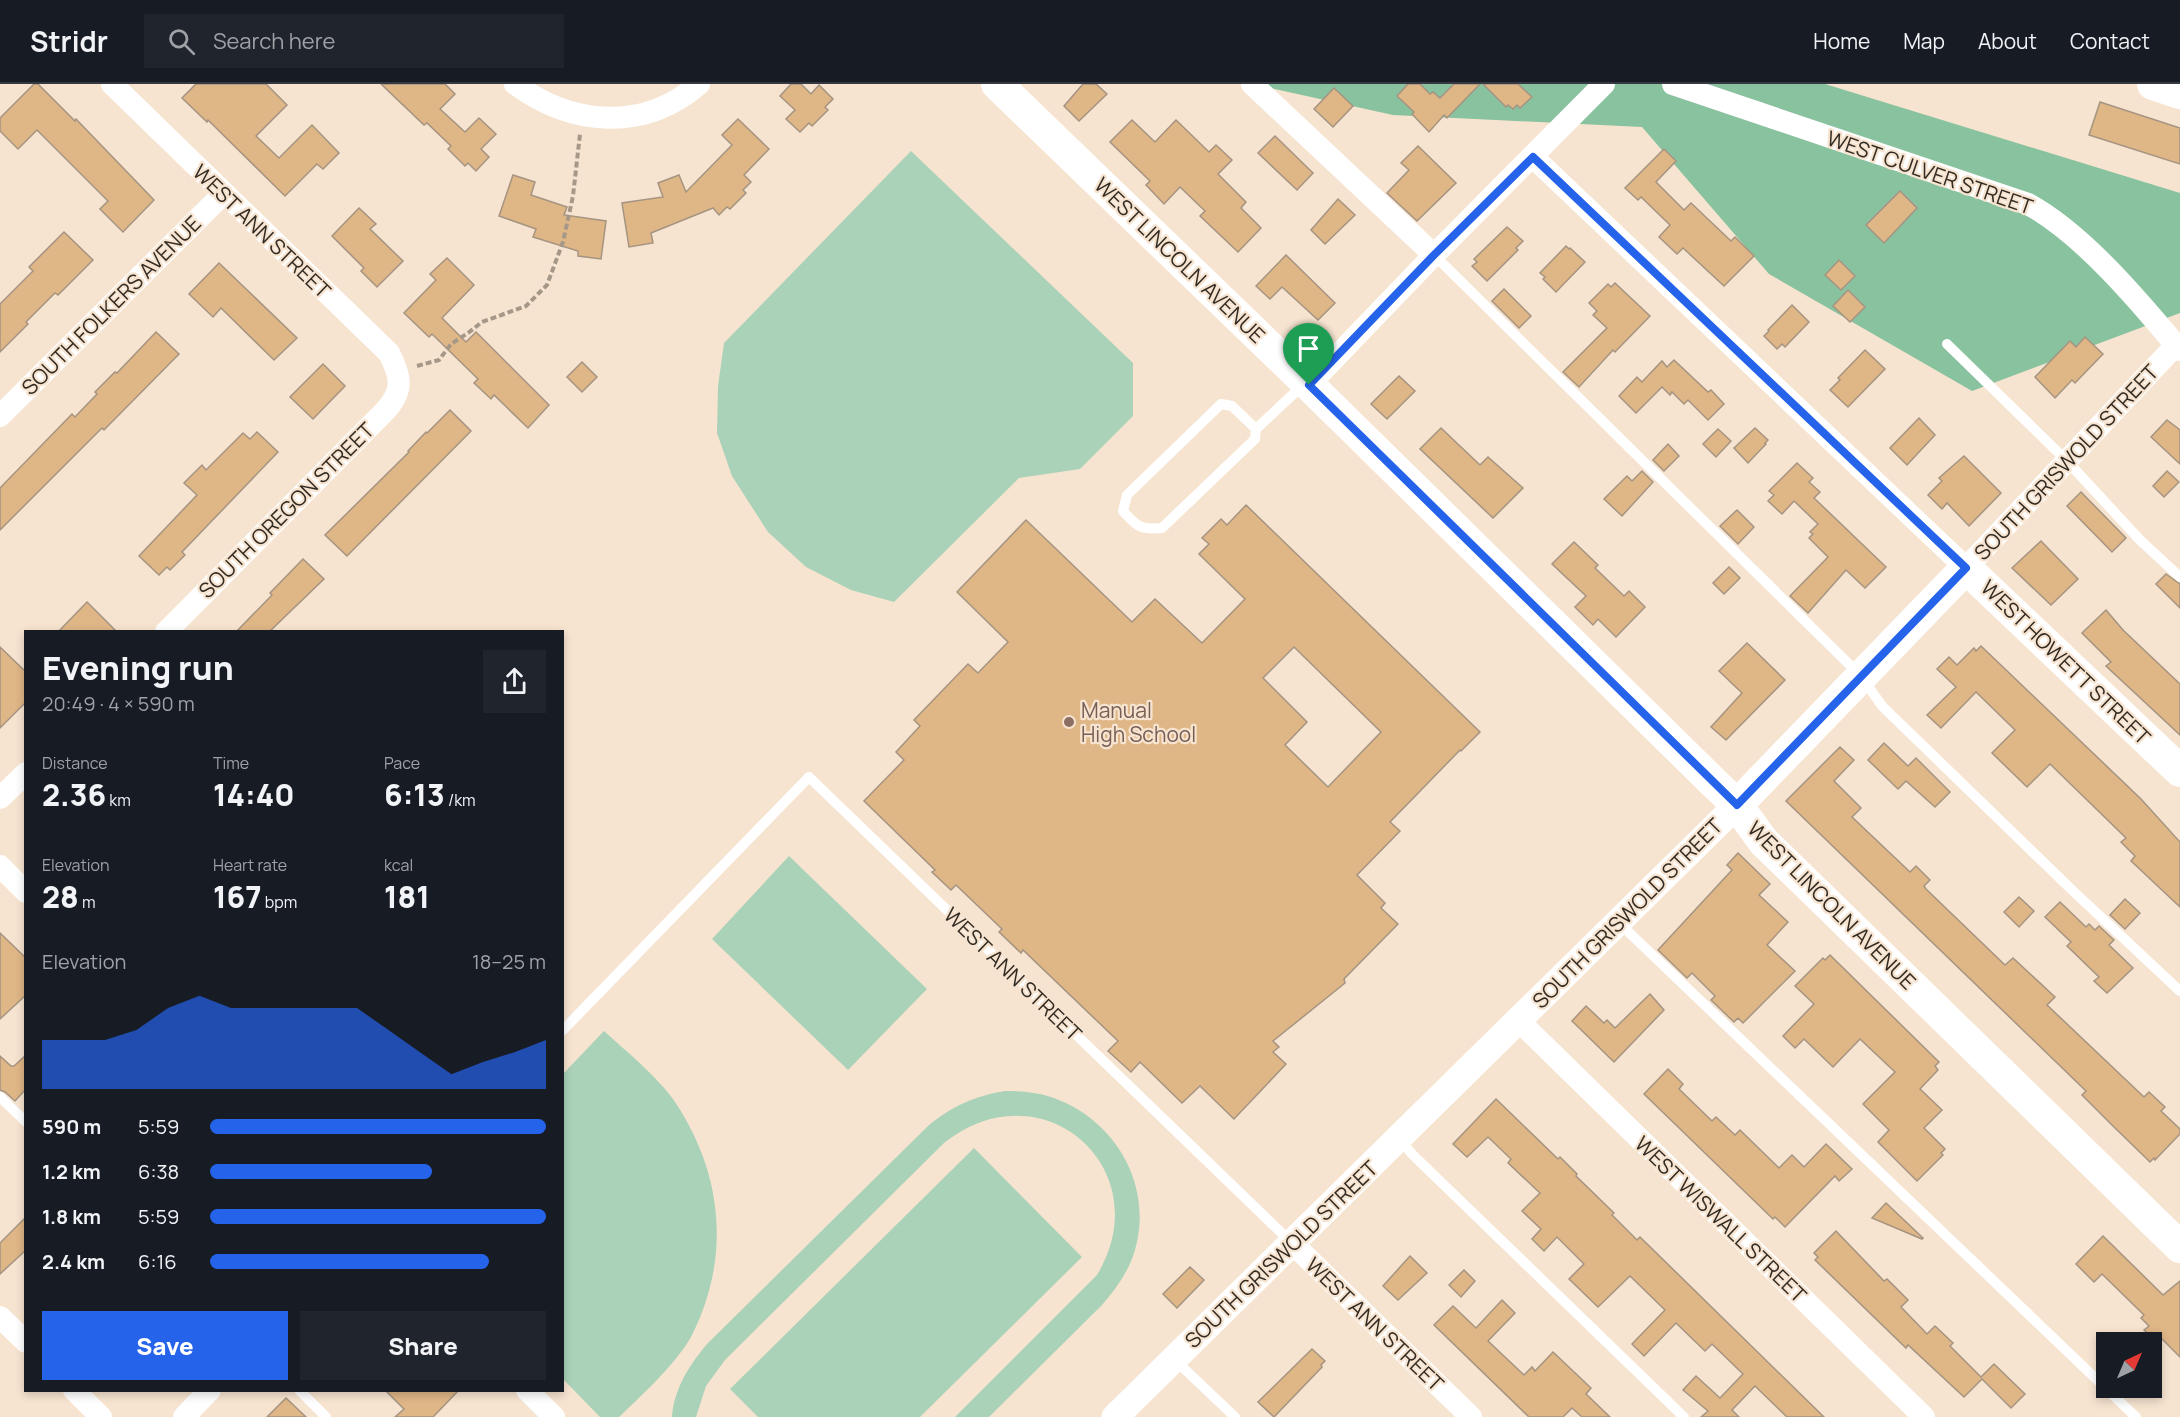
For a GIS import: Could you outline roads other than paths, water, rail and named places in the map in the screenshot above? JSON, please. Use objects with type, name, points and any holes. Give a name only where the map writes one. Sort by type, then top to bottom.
[{"type":"main road","name":"WEST LINCOLN AVENUE","points":[[998,84],[1308,383],[1737,805],[1763,841],[2180,1247]]},
{"type":"main road","points":[[2153,84],[2180,93]]},
{"type":"main road","name":"SOUTH GRISWOLD STREET","points":[[1737,805],[1966,568]]},
{"type":"main road","name":"WEST HOWETT STREET","points":[[1966,568],[1988,586],[2180,771]]},
{"type":"street","name":"WEST ANN STREET","points":[[112,84],[389,353],[398,376]]},
{"type":"street","points":[[515,84],[542,100],[582,115],[611,119],[640,115],[671,103],[699,84]]},
{"type":"street","points":[[1252,84],[1434,255]]},
{"type":"street","points":[[1308,383],[1604,84]]},
{"type":"street","name":"WEST CULVER STREET","points":[[1672,84],[2028,204],[2050,216],[2070,232],[2135,298],[2178,347]]},
{"type":"street","name":"WEST HOWETT STREET","points":[[1533,157],[1966,568]]},
{"type":"street","name":"SOUTH FOLKERS AVENUE","points":[[0,416],[223,194]]},
{"type":"street","name":"SOUTH GRISWOLD STREET","points":[[1966,568],[2067,460],[2178,347]]},
{"type":"street","name":"SOUTH OREGON STREET","points":[[168,630],[386,410],[396,398],[398,376]]},
{"type":"street","points":[[0,798],[24,775]]},
{"type":"street","name":"SOUTH GRISWOLD STREET","points":[[1115,1417],[1737,805]]},
{"type":"street","points":[[0,866],[24,890]]},
{"type":"street","name":"WEST WISWALL STREET","points":[[1519,1021],[1924,1417]]},
{"type":"street","name":"WEST ANN STREET","points":[[1292,1243],[1471,1417]]},
{"type":"street","points":[[0,1317],[24,1340]]},
{"type":"street","points":[[76,1392],[100,1417]]},
{"type":"street","points":[[184,1417],[208,1392]]},
{"type":"street","points":[[529,1392],[554,1417]]},
{"type":"lane","points":[[1434,255],[1861,676],[1882,706],[2180,992]]},
{"type":"lane","points":[[1947,344],[2067,460],[2140,540],[2180,577]]},
{"type":"lane","points":[[1256,429],[1232,406],[1221,404],[1127,495],[1122,511],[1135,524],[1146,530],[1162,528],[1255,439],[1256,429],[1308,383]]},
{"type":"lane","name":"WEST ANN STREET","points":[[564,1029],[809,777],[1292,1243]]},
{"type":"lane","points":[[1618,922],[2136,1417]]},
{"type":"lane","points":[[0,1097],[24,1120]]},
{"type":"lane","points":[[1399,1138],[1413,1155],[1684,1417]]},
{"type":"lane","points":[[1174,1359],[1235,1417]]},
{"type":"lane","points":[[301,1392],[326,1417]]},
{"type":"place","name":"Manual High School","points":[[1069,722]]}]
